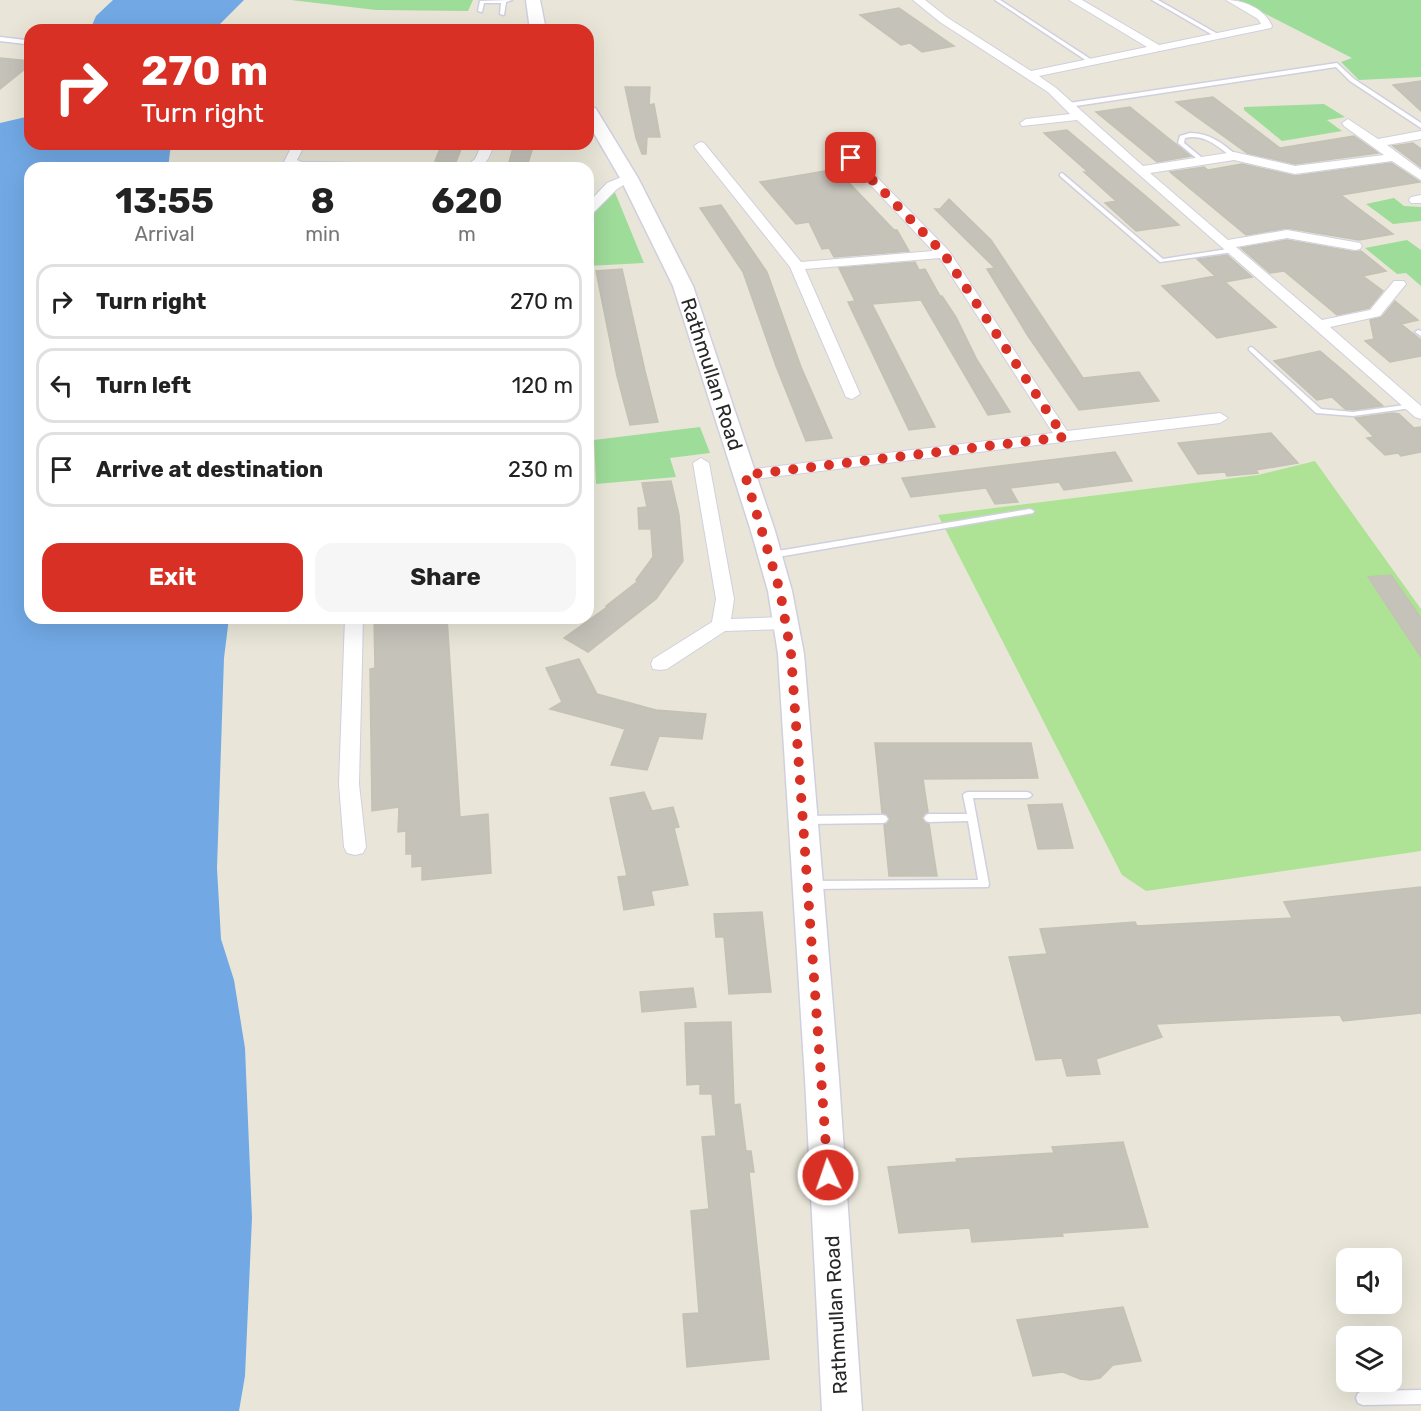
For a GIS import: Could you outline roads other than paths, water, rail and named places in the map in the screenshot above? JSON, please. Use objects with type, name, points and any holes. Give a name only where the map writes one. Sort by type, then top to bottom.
[{"type":"street","points":[[533,0],[537,24]]},
{"type":"street","points":[[918,0],[944,20],[1052,90],[1102,138],[1231,247],[1416,410]]},
{"type":"street","points":[[1074,0],[1156,48]]},
{"type":"street","points":[[1028,75],[1268,26],[1263,17],[1231,0]]},
{"type":"street","points":[[1026,123],[1081,116]]},
{"type":"street","name":"Rathmullan Road","points":[[594,119],[629,178],[683,286],[770,555],[786,623],[791,654],[822,1080],[842,1411]]},
{"type":"street","points":[[1348,123],[1421,176]]},
{"type":"street","points":[[1378,143],[1421,135]]},
{"type":"street","points":[[700,146],[797,266],[852,394]]},
{"type":"street","points":[[1142,170],[1234,156],[1295,171],[1395,157]]},
{"type":"street","points":[[851,158],[944,254],[1064,437]]},
{"type":"street","points":[[594,204],[612,186],[629,178]]},
{"type":"street","points":[[1231,247],[1287,234],[1355,246]]},
{"type":"street","points":[[797,266],[944,254]]},
{"type":"street","points":[[1321,325],[1375,312],[1399,284]]},
{"type":"street","points":[[745,475],[1220,418]]},
{"type":"street","points":[[701,463],[724,600],[721,625]]},
{"type":"street","points":[[660,664],[721,625],[786,623]]},
{"type":"street","points":[[354,624],[349,784],[355,847]]},
{"type":"lane","points":[[997,0],[1092,62]]},
{"type":"lane","points":[[1154,0],[1220,37]]},
{"type":"lane","points":[[480,11],[482,2],[507,1],[502,14]]},
{"type":"lane","points":[[0,39],[24,42]]},
{"type":"lane","points":[[1069,105],[1337,64],[1352,80],[1421,126]]},
{"type":"lane","points":[[1203,161],[1181,143],[1182,137],[1197,134],[1209,136],[1234,156]]},
{"type":"lane","points":[[1062,175],[1162,261],[1231,247]]},
{"type":"lane","points":[[1251,349],[1319,411],[1353,414],[1416,410]]},
{"type":"lane","points":[[770,555],[1029,511]]},
{"type":"lane","points":[[808,885],[984,884],[968,795],[1027,795]]},
{"type":"lane","points":[[928,818],[972,817]]},
{"type":"lane","points":[[803,820],[883,819]]},
{"type":"lane","points":[[1363,1398],[1421,1397]]},
{"type":"water","points":[[113,0],[244,0],[220,24],[93,24],[96,16]]},
{"type":"water","points":[[24,117],[24,150],[170,150],[169,162],[24,162],[24,624],[228,624],[224,658],[217,868],[221,939],[234,980],[245,1048],[252,1218],[245,1376],[239,1411],[0,1411],[0,123]]}]
